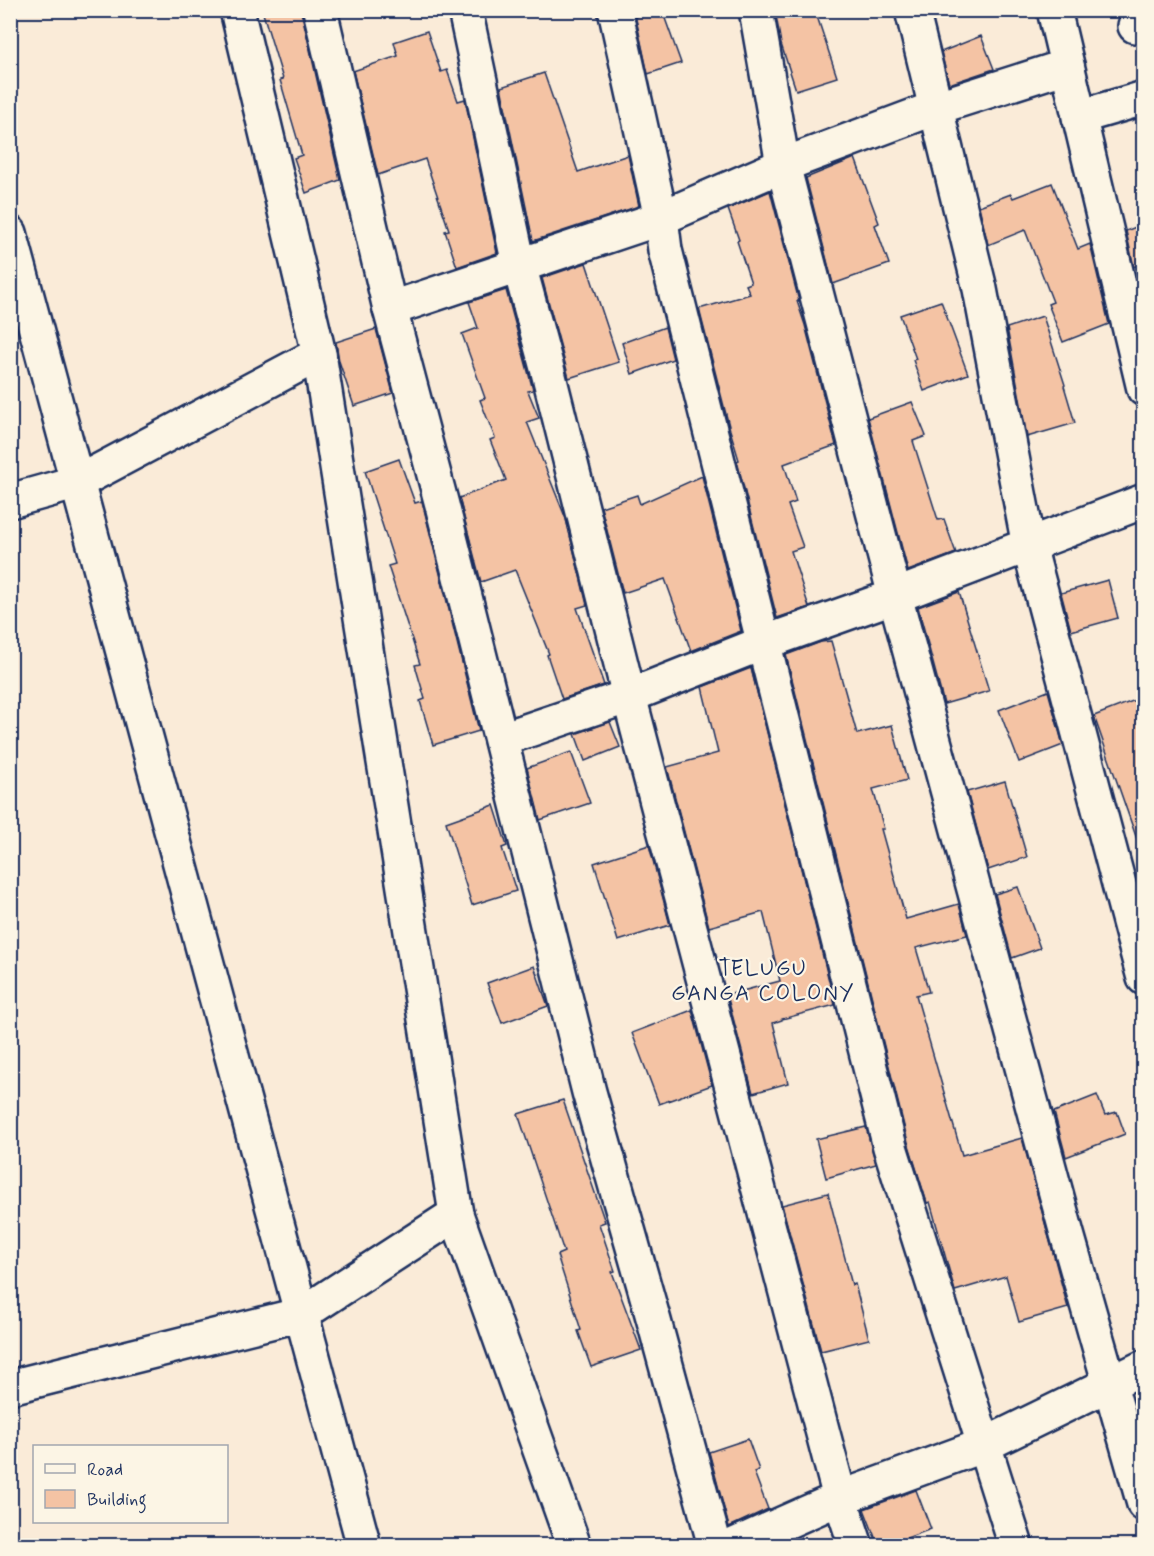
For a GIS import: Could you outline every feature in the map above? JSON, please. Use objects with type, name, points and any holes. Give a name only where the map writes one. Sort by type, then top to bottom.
[{"type":"street","points":[[237,10],[319,354],[456,1214],[574,1545]]},
{"type":"street","points":[[320,10],[390,309],[502,739],[589,1092],[715,1545]]},
{"type":"street","points":[[465,10],[519,265],[629,696],[840,1498],[856,1545]]},
{"type":"street","points":[[615,10],[661,218],[665,250],[890,1147],[1016,1545]]},
{"type":"street","points":[[756,10],[783,165],[895,596],[1067,1234],[1143,1504]]},
{"type":"street","points":[[912,10],[980,289],[1029,546],[1143,978]]},
{"type":"street","points":[[1054,10],[1143,389]]},
{"type":"street","points":[[390,309],[661,218],[783,165],[935,108],[1067,66]]},
{"type":"street","points":[[1079,117],[1143,98]]},
{"type":"street","points":[[10,233],[364,1545]]},
{"type":"street","points":[[10,501],[78,482],[319,354]]},
{"type":"street","points":[[502,739],[629,696],[763,643],[1029,546],[1143,501]]},
{"type":"street","points":[[10,1387],[302,1314],[456,1214]]},
{"type":"street","points":[[732,1545],[840,1498],[984,1445],[1143,1367]]},
{"type":"building","points":[[262,10],[300,10],[303,19],[340,180],[306,193],[294,158],[302,155],[280,80],[283,79]]},
{"type":"building","points":[[634,10],[662,10],[681,63],[648,74]]},
{"type":"building","points":[[775,10],[815,10],[837,77],[796,90],[781,44]]},
{"type":"building","points":[[427,31],[441,72],[447,70],[458,101],[465,99],[497,253],[457,267],[445,231],[449,230],[425,159],[378,175],[353,71],[398,56],[394,42]]},
{"type":"building","points":[[981,36],[994,69],[949,84],[941,52]]},
{"type":"building","points":[[544,73],[578,172],[628,155],[639,206],[533,241],[501,87]]},
{"type":"building","points":[[855,158],[879,223],[875,225],[889,264],[833,284],[806,178]]},
{"type":"building","points":[[1052,183],[1078,249],[1090,244],[1109,324],[1063,342],[1048,304],[1053,302],[1025,230],[988,245],[979,206],[1011,194],[1013,198]]},
{"type":"building","points":[[770,191],[836,445],[784,464],[796,502],[788,505],[803,547],[791,551],[809,607],[777,618],[737,461],[739,460],[699,309],[750,294],[746,285],[751,283],[728,209]]},
{"type":"building","points":[[1143,224],[1143,263],[1134,267],[1126,231]]},
{"type":"building","points":[[586,263],[619,362],[569,378],[542,278]]},
{"type":"building","points":[[506,290],[533,390],[528,391],[539,418],[527,422],[566,519],[587,605],[577,608],[604,685],[562,699],[547,655],[549,654],[515,570],[481,582],[459,498],[506,480],[490,440],[495,438],[480,400],[485,398],[462,334],[478,328],[469,302]]},
{"type":"building","points":[[941,301],[968,374],[924,391],[913,360],[916,359],[900,315]]},
{"type":"building","points":[[1043,316],[1075,423],[1027,437],[1007,328]]},
{"type":"building","points":[[665,327],[673,359],[632,374],[622,343]]},
{"type":"building","points":[[376,329],[393,393],[354,406],[339,361],[336,342]]},
{"type":"building","points":[[912,402],[926,436],[913,441],[938,520],[944,519],[956,553],[908,571],[868,418]]},
{"type":"building","points":[[399,459],[415,503],[422,501],[479,731],[433,745],[420,701],[425,699],[415,665],[420,664],[388,566],[395,564],[365,471]]},
{"type":"building","points":[[702,476],[741,631],[691,651],[665,579],[623,593],[601,507],[637,495],[640,504]]},
{"type":"building","points":[[1108,580],[1118,618],[1071,631],[1061,593]]},
{"type":"building","points":[[959,592],[989,691],[944,704],[918,607]]},
{"type":"building","points":[[831,641],[857,734],[892,725],[907,780],[873,789],[884,829],[881,829],[906,919],[959,904],[967,935],[916,948],[929,992],[916,995],[962,1155],[1022,1138],[1068,1308],[1019,1322],[1006,1276],[955,1291],[930,1202],[927,1203],[908,1142],[786,655],[821,642]]},
{"type":"building","points":[[751,668],[835,1005],[773,1023],[788,1083],[753,1093],[727,995],[780,981],[763,912],[709,927],[667,767],[718,753],[702,687]]},
{"type":"building","points":[[1048,691],[1063,745],[1019,762],[999,710]]},
{"type":"building","points":[[1143,697],[1143,844],[1139,845],[1094,716]]},
{"type":"building","points":[[610,722],[620,747],[585,761],[575,734]]},
{"type":"building","points":[[571,752],[590,803],[540,820],[527,768]]},
{"type":"building","points":[[1005,781],[1027,857],[988,870],[967,792]]},
{"type":"building","points":[[494,805],[507,846],[502,848],[516,891],[472,905],[446,822]]},
{"type":"building","points":[[649,845],[670,925],[618,941],[594,863]]},
{"type":"building","points":[[1018,887],[1040,948],[1012,958],[995,894]]},
{"type":"building","points":[[534,966],[548,1006],[502,1023],[487,983]]},
{"type":"building","points":[[692,1010],[712,1085],[659,1104],[632,1033]]},
{"type":"building","points":[[1097,1095],[1105,1115],[1117,1112],[1125,1134],[1066,1157],[1054,1112]]},
{"type":"building","points":[[563,1100],[605,1222],[599,1224],[615,1271],[612,1272],[641,1350],[591,1367],[578,1331],[581,1330],[557,1255],[564,1252],[518,1114]]},
{"type":"building","points":[[866,1127],[876,1164],[826,1178],[816,1139]]},
{"type":"building","points":[[828,1193],[869,1339],[821,1351],[782,1205]]},
{"type":"building","points":[[748,1439],[759,1470],[754,1472],[768,1509],[729,1527],[709,1452]]},
{"type":"building","points":[[916,1490],[931,1529],[888,1545],[878,1545],[864,1509]]},
{"type":"district","name":"TELUGU GANGA COLONY","points":[[763,982]]}]
